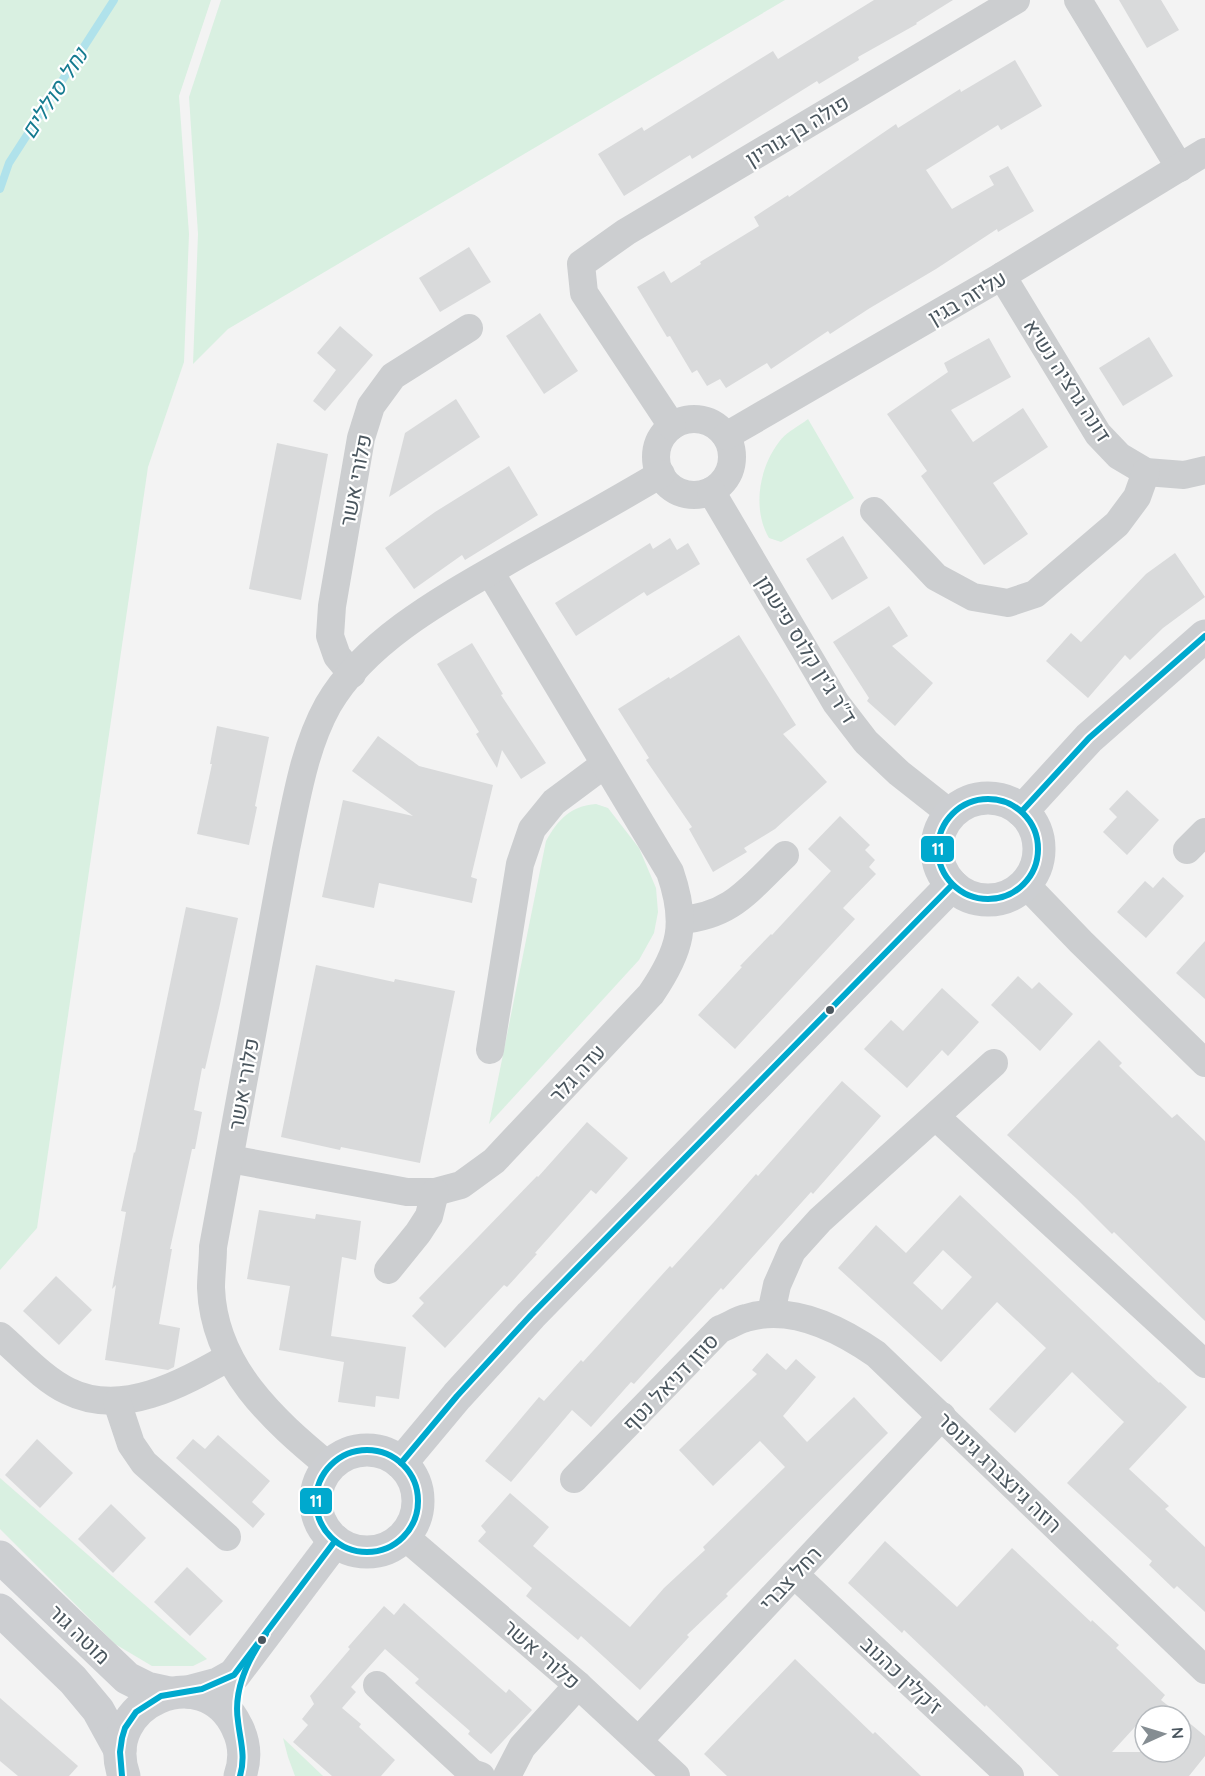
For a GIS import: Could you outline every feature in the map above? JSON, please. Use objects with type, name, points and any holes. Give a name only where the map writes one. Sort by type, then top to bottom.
[{"type":"street","name":"פולה בן-גוריון","points":[[672,426],[584,293],[581,264],[626,232],[1016,0]]},
{"type":"street","points":[[1078,0],[1180,168]]},
{"type":"street","name":"עליזה בגין","points":[[726,436],[1002,276],[1205,152]]},
{"type":"street","name":"דונה גרציה נשיא","points":[[1002,276],[1098,434],[1119,456],[1146,472],[1184,475],[1205,470]]},
{"type":"street","name":"פלורי אשר","points":[[352,674],[337,656],[330,636],[332,606],[361,438],[371,406],[393,375],[469,328]]},
{"type":"street","points":[[687,419],[695,419],[708,422],[726,436],[731,448],[730,466],[721,483],[711,491],[694,495],[683,494],[671,488],[661,474],[655,457],[658,443],[667,430],[687,419]]},
{"type":"street","points":[[874,511],[936,577],[973,597],[1008,603],[1035,594],[1117,524],[1137,497],[1146,472]]},
{"type":"street","name":"פלורי אשר","points":[[329,1466],[274,1419],[253,1396],[229,1357],[216,1322],[211,1289],[213,1247],[286,849],[298,792],[313,741],[328,705],[376,647],[399,628],[490,572],[661,474]]},
{"type":"street","name":"ד\"ר ג'ין קלוס פישמן","points":[[711,491],[836,703],[866,742],[899,774],[951,814]]},
{"type":"street","name":"עדה גלר","points":[[230,1159],[407,1192],[435,1192],[461,1185],[494,1161],[651,994],[667,970],[676,948],[680,920],[679,898],[670,872],[490,572]]},
{"type":"street","points":[[1022,811],[1089,738],[1205,636]]},
{"type":"street","points":[[490,1050],[520,864],[532,829],[554,802],[605,764]]},
{"type":"street","points":[[993,798],[1008,802],[1022,811],[1032,823],[1038,839],[1039,855],[1034,870],[1025,884],[1012,894],[997,899],[981,900],[965,895],[952,885],[943,873],[938,858],[938,842],[942,827],[951,814],[963,805],[978,799],[993,798]]},
{"type":"street","points":[[680,920],[715,914],[733,904],[785,855]]},
{"type":"street","points":[[1025,884],[1205,1063]]},
{"type":"street","points":[[401,1463],[531,1315],[952,885]]},
{"type":"street","points":[[771,1313],[777,1285],[792,1251],[820,1220],[994,1063]]},
{"type":"street","points":[[936,1117],[1205,1364]]},
{"type":"street","points":[[388,1270],[429,1216],[435,1192]]},
{"type":"street","name":"רוזה גינצברג גינוסר","points":[[771,1313],[830,1326],[876,1354],[1205,1671]]},
{"type":"street","name":"סוזן דניאל נטף","points":[[574,1479],[720,1329],[745,1318],[771,1313]]},
{"type":"street","points":[[0,1336],[69,1392],[95,1400],[117,1402],[177,1384],[229,1357]]},
{"type":"street","points":[[117,1402],[131,1444],[144,1463],[227,1537]]},
{"type":"street","name":"רחל צברי","points":[[639,1740],[942,1416]]},
{"type":"street","points":[[364,1450],[390,1455],[401,1463],[409,1472],[417,1493],[415,1516],[404,1536],[389,1547],[371,1552],[346,1548],[335,1541],[325,1531],[316,1505],[316,1491],[329,1466],[351,1452],[364,1450]]},
{"type":"street","name":"פלורי אשר","points":[[404,1536],[578,1685],[676,1776]]},
{"type":"street","points":[[122,1768],[125,1731],[135,1713],[151,1701],[218,1684],[234,1675],[335,1541]]},
{"type":"street","name":"מוטה גור","points":[[0,1557],[126,1678],[147,1689],[197,1694],[214,1701],[229,1713],[239,1730]]},
{"type":"street","name":"ז'קלין כהנוב","points":[[794,1574],[1010,1776]]},
{"type":"street","name":"מוטה גור","points":[[0,1610],[80,1688],[98,1710],[122,1768]]},
{"type":"street","points":[[242,1774],[244,1749],[239,1730],[239,1701],[242,1675],[254,1650]]},
{"type":"street","points":[[377,1685],[472,1773],[481,1776]]},
{"type":"street","points":[[507,1776],[522,1747],[578,1685]]},
{"type":"green space","points":[[0,0],[211,0],[179,96],[189,234],[184,362],[148,467],[37,1228],[0,1270]]},
{"type":"green space","points":[[221,0],[785,0],[228,329],[193,364],[198,234],[189,97]]},
{"type":"green space","points":[[808,419],[854,498],[781,542],[769,538],[764,527],[759,502],[760,489],[772,452],[788,433]]},
{"type":"green space","points":[[596,804],[608,808],[639,848],[656,888],[658,912],[654,933],[639,960],[489,1124],[546,841],[555,826],[566,815],[587,805]]},
{"type":"green space","points":[[0,1478],[207,1659],[193,1666],[152,1666],[115,1644],[0,1529]]},
{"type":"green space","points":[[283,1738],[323,1776],[295,1776]]},
{"type":"building","points":[[874,0],[953,0],[917,24],[858,57],[859,60],[819,84],[817,81],[692,159],[690,155],[624,196],[598,154],[642,127],[644,131],[773,51],[778,59]]},
{"type":"building","points":[[1119,0],[1161,0],[1179,30],[1147,48]]},
{"type":"building","points":[[1015,60],[1042,106],[1001,130],[998,125],[926,170],[952,209],[994,185],[989,176],[1008,166],[1034,211],[998,232],[997,229],[830,334],[828,331],[771,369],[767,363],[726,388],[720,379],[707,386],[697,370],[692,373],[637,287],[664,271],[671,283],[701,264],[700,262],[759,226],[754,217],[788,195],[789,197],[896,124],[898,128],[960,89],[961,92]]},
{"type":"building","points":[[469,247],[491,282],[440,312],[419,278]]},
{"type":"building","points":[[540,313],[578,371],[544,394],[506,336]]},
{"type":"building","points":[[340,326],[373,355],[325,411],[313,401],[336,370],[317,353]]},
{"type":"building","points":[[1149,337],[1173,376],[1123,406],[1099,368]]},
{"type":"building","points":[[989,338],[1011,377],[951,410],[973,442],[1023,408],[1048,447],[993,483],[1028,534],[984,565],[921,476],[927,471],[887,414],[948,372],[944,363]]},
{"type":"building","points":[[456,399],[480,437],[389,497],[405,433]]},
{"type":"building","points":[[277,443],[328,454],[301,600],[249,589]]},
{"type":"building","points":[[509,466],[538,515],[465,560],[462,555],[414,589],[385,548],[435,512]]},
{"type":"building","points":[[843,536],[868,578],[832,600],[806,559]]},
{"type":"building","points":[[670,538],[677,550],[688,543],[700,564],[647,596],[644,592],[576,636],[555,603],[650,543],[653,549]]},
{"type":"building","points":[[1175,553],[1205,597],[1163,628],[1130,660],[1125,655],[1088,698],[1046,661],[1071,633],[1081,642],[1146,574]]},
{"type":"building","points":[[889,606],[908,636],[892,646],[933,683],[895,726],[867,701],[869,698],[833,642]]},
{"type":"building","points":[[739,635],[796,725],[783,734],[827,782],[775,829],[744,848],[747,852],[713,872],[689,829],[692,827],[646,760],[649,758],[618,709]]},
{"type":"building","points":[[472,643],[503,694],[501,695],[546,763],[521,779],[502,750],[497,768],[476,734],[479,732],[437,664]]},
{"type":"building","points":[[217,726],[269,737],[249,845],[197,834],[212,764],[210,764]]},
{"type":"building","points":[[378,736],[419,766],[493,785],[471,877],[477,879],[472,903],[379,883],[374,908],[322,897],[343,800],[413,816],[352,771]]},
{"type":"building","points":[[1127,790],[1159,820],[1127,855],[1103,832],[1117,817],[1109,809]]},
{"type":"building","points":[[840,816],[870,845],[865,850],[875,860],[869,867],[876,874],[843,908],[855,919],[735,1049],[698,1015],[742,967],[740,966],[831,871],[808,849]]},
{"type":"building","points":[[1163,877],[1184,896],[1146,938],[1117,912],[1145,881],[1153,888]]},
{"type":"building","points":[[186,907],[238,918],[205,1069],[202,1068],[194,1110],[202,1112],[170,1249],[172,1249],[159,1324],[180,1328],[174,1367],[168,1370],[105,1360],[116,1285],[112,1289],[126,1212],[121,1211]]},
{"type":"building","points":[[1205,941],[1205,999],[1176,973]]},
{"type":"building","points":[[316,965],[394,982],[395,979],[455,991],[420,1163],[341,1147],[340,1150],[281,1137]]},
{"type":"building","points":[[1018,976],[1032,989],[1039,982],[1073,1014],[1040,1051],[991,1005]]},
{"type":"building","points":[[942,988],[979,1022],[948,1056],[942,1050],[907,1088],[864,1049],[891,1020],[903,1031]]},
{"type":"building","points":[[1099,1040],[1122,1063],[1119,1066],[1172,1118],[1177,1114],[1205,1141],[1205,1321],[1114,1232],[1112,1234],[1007,1135]]},
{"type":"building","points":[[842,1081],[881,1116],[813,1194],[811,1192],[723,1290],[721,1288],[634,1384],[631,1382],[591,1427],[572,1410],[511,1482],[485,1461],[539,1397],[544,1401],[581,1360],[583,1362],[670,1266],[672,1268],[756,1174],[758,1176]]},
{"type":"building","points":[[587,1122],[628,1158],[596,1194],[591,1190],[507,1287],[504,1285],[445,1348],[412,1316],[424,1303],[419,1298],[538,1177]]},
{"type":"building","points":[[960,1195],[1187,1407],[1129,1469],[1169,1506],[1165,1509],[1205,1547],[1205,1612],[1177,1586],[1174,1589],[1149,1565],[1152,1561],[1067,1483],[1124,1422],[1072,1372],[1015,1433],[989,1409],[1046,1348],[997,1302],[941,1362],[838,1268],[876,1225],[906,1253]],"holes":[[[943,1250],[972,1277],[942,1310],[913,1283]]]},
{"type":"building","points":[[259,1210],[315,1219],[316,1214],[361,1221],[356,1260],[342,1257],[331,1336],[406,1347],[399,1399],[376,1396],[375,1407],[338,1402],[344,1362],[279,1350],[290,1286],[247,1279]]},
{"type":"building","points":[[56,1276],[92,1310],[59,1345],[23,1311]]},
{"type":"building","points":[[767,1353],[786,1370],[796,1359],[816,1377],[783,1416],[807,1442],[854,1397],[888,1433],[726,1594],[728,1596],[687,1635],[689,1637],[640,1690],[581,1636],[578,1640],[526,1596],[532,1588],[478,1541],[486,1532],[481,1526],[510,1493],[549,1527],[533,1546],[630,1627],[664,1588],[705,1550],[703,1547],[785,1467],[760,1441],[713,1486],[679,1450],[757,1374],[752,1370]]},
{"type":"building","points":[[218,1435],[270,1481],[252,1502],[265,1514],[253,1528],[176,1458],[193,1439],[205,1449]]},
{"type":"building","points":[[37,1439],[73,1473],[40,1508],[5,1475]]},
{"type":"building","points":[[111,1504],[146,1538],[113,1573],[78,1539]]},
{"type":"building","points":[[885,1541],[957,1607],[1012,1548],[1119,1645],[1116,1648],[1165,1695],[1161,1700],[1166,1704],[1133,1704],[1133,1729],[1112,1752],[1133,1752],[1133,1764],[1193,1764],[1193,1726],[1205,1736],[1205,1756],[1189,1776],[1059,1776],[986,1705],[985,1707],[904,1630],[902,1633],[848,1583]]},
{"type":"building","points":[[187,1567],[223,1601],[190,1636],[154,1602]]},
{"type":"building","points":[[404,1603],[506,1693],[509,1689],[532,1710],[491,1754],[468,1734],[470,1731],[415,1683],[419,1679],[385,1649],[351,1687],[356,1692],[342,1708],[361,1724],[359,1727],[395,1760],[381,1776],[332,1776],[293,1742],[308,1725],[302,1719],[314,1704],[310,1696],[384,1606],[394,1615]]},
{"type":"building","points":[[795,1659],[873,1734],[875,1732],[921,1776],[727,1776],[704,1754]]},
{"type":"building","points":[[0,1698],[78,1766],[69,1776],[18,1776],[0,1761]]},
{"type":"waterway","name":"נחל סוללים","points":[[0,189],[9,163],[114,0]]},
{"type":"transit line","name":"11","points":[[1022,811],[1089,738],[1205,636]]},
{"type":"transit line","name":"11","points":[[988,799],[1007,802],[1024,813],[1035,830],[1038,849],[1035,868],[1024,885],[1007,896],[988,899],[969,896],[952,885],[941,868],[938,849],[941,830],[952,813],[969,802],[988,799]]},
{"type":"transit line","name":"11","points":[[401,1463],[457,1396],[531,1315],[952,885]]},
{"type":"transit line","name":"11","points":[[367,1450],[387,1454],[403,1465],[414,1481],[418,1501],[414,1521],[403,1537],[387,1548],[367,1552],[347,1548],[331,1537],[320,1521],[316,1501],[320,1481],[331,1465],[347,1454],[367,1450]]},
{"type":"transit line","name":"11","points":[[122,1776],[120,1752],[122,1738],[125,1728],[136,1712],[161,1696],[202,1689],[234,1675],[335,1541]]},
{"type":"transit line","name":"11","points":[[240,1776],[243,1755],[237,1709],[240,1686],[248,1664],[266,1634]]}]
